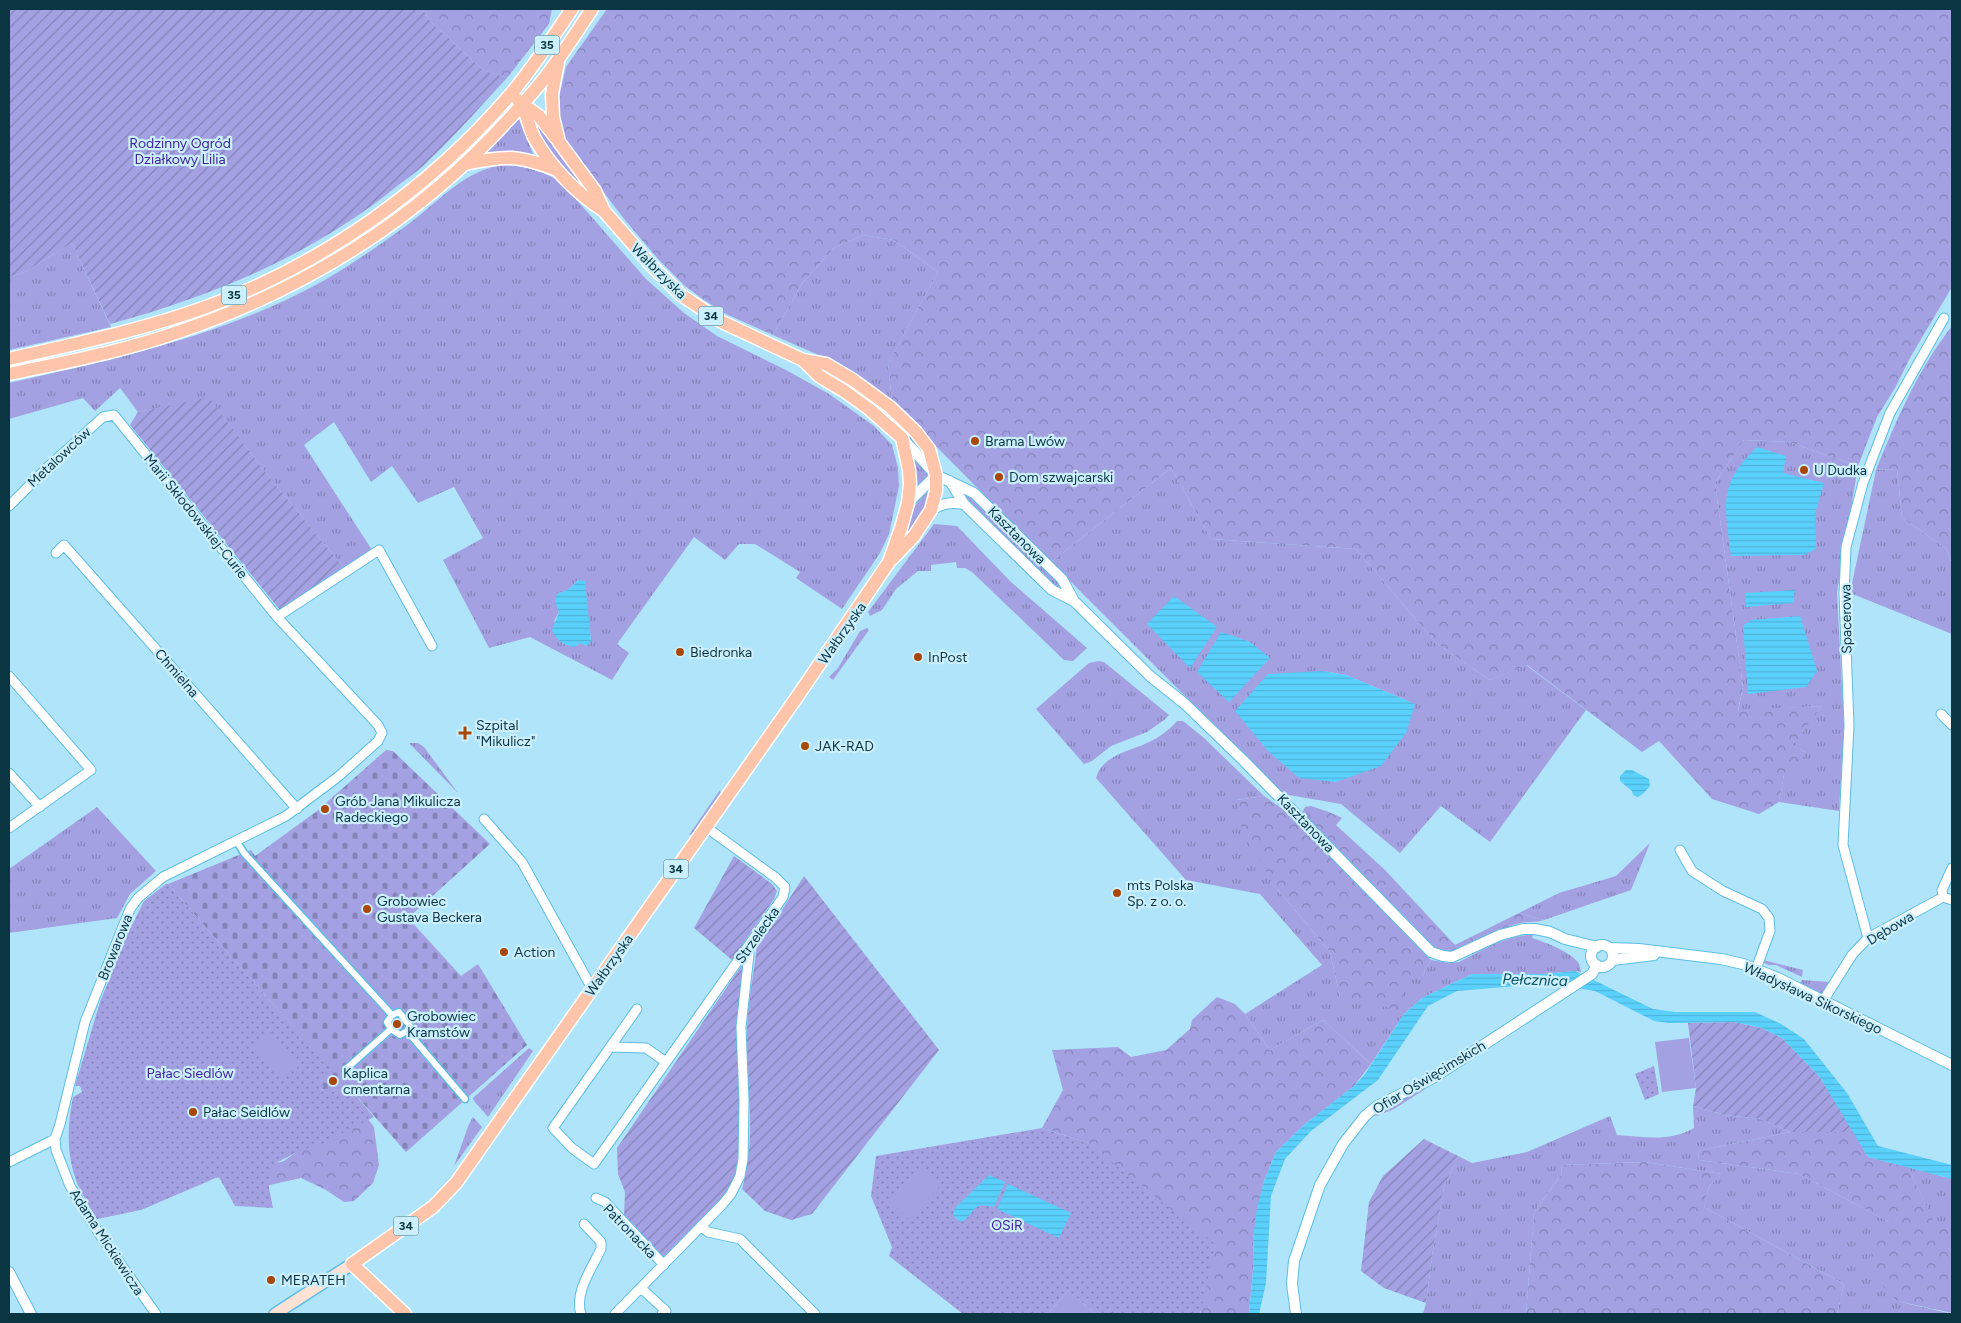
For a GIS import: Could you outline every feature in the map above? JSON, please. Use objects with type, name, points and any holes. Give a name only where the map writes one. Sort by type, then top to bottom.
[{"type":"main road","name":"35","points":[[9,359],[129,331],[178,316],[232,296],[294,267],[328,248],[377,216],[417,186],[458,150],[512,93],[572,9]]},
{"type":"main road","name":"35","points":[[9,374],[151,341],[215,319],[269,296],[322,268],[375,236],[415,206],[465,164],[522,104],[558,60],[592,9]]},
{"type":"main road","name":"Wałbrzyska","points":[[558,60],[552,94],[553,117],[559,142],[595,191],[604,211]]},
{"type":"main road","name":"Wałbrzyska","points":[[275,1314],[352,1264],[446,1196],[867,597],[889,562],[914,536],[931,510],[936,491],[934,462],[929,449],[916,432],[890,407],[853,380],[826,364],[803,360],[722,322],[681,294],[652,266],[604,211],[585,199],[558,171],[535,140],[522,104],[512,93]]},
{"type":"main road","points":[[522,104],[539,116],[559,142]]},
{"type":"main road","points":[[465,164],[494,157],[511,157],[532,160],[558,171]]},
{"type":"main road","name":"Wałbrzyska","points":[[803,360],[819,376],[862,404],[902,438],[909,470],[908,503],[889,562]]},
{"type":"main road","points":[[352,1264],[405,1314]]},
{"type":"street","name":"Spacerowa","points":[[1868,938],[1843,845],[1849,725],[1844,594],[1846,548],[1863,483],[1890,413],[1944,318]]},
{"type":"street","name":"Metalowców","points":[[9,506],[103,416],[114,415]]},
{"type":"street","name":"Marii Skłodowskiej-Curie","points":[[114,415],[277,617],[378,725],[382,733],[378,741]]},
{"type":"street","name":"Kasztanowa","points":[[902,438],[936,475],[974,493],[1062,580],[1074,601],[1150,676],[1185,704],[1244,760],[1431,952],[1452,957],[1500,935],[1523,929],[1550,932],[1594,951],[1604,945],[1610,948]]},
{"type":"street","points":[[908,503],[936,475]]},
{"type":"street","name":"Kasztanowa","points":[[949,480],[964,504],[1052,590],[1074,601]]},
{"type":"street","points":[[931,510],[942,504],[952,502],[964,504]]},
{"type":"street","name":"Chmielna","points":[[56,552],[64,545],[297,809]]},
{"type":"street","points":[[277,617],[380,550],[432,646]]},
{"type":"street","points":[[9,676],[91,770],[9,828]]},
{"type":"street","points":[[1941,714],[1952,725]]},
{"type":"street","name":"Browarowa","points":[[55,1139],[85,1022],[130,909],[138,898],[163,876],[237,842],[297,809],[339,776],[378,741]]},
{"type":"street","points":[[9,773],[40,807]]},
{"type":"street","points":[[484,819],[522,862],[589,983],[593,986]]},
{"type":"street","name":"Strzelecka","points":[[637,1009],[553,1128],[572,1148],[594,1164],[783,897],[785,887],[776,878],[706,827]]},
{"type":"street","points":[[237,842],[244,853],[392,1015]]},
{"type":"street","points":[[1680,850],[1692,871],[1723,891],[1762,909],[1769,918],[1770,932],[1756,969]]},
{"type":"street","points":[[1952,868],[1942,890],[1943,897],[1952,900]]},
{"type":"street","name":"Dębowa","points":[[1823,1001],[1852,955],[1868,938],[1943,897]]},
{"type":"street","points":[[1610,948],[1613,960]]},
{"type":"street","name":"Władysława Sikorskiego","points":[[1610,948],[1639,949],[1721,959],[1743,964],[1952,1065]]},
{"type":"street","points":[[614,1314],[664,1265],[731,1194],[742,1171],[744,1101],[741,1027],[748,949]]},
{"type":"street","points":[[1594,951],[1594,970]]},
{"type":"street","name":"Władysława Sikorskiego","points":[[1594,970],[1604,967],[1613,960],[1667,953]]},
{"type":"street","name":"Ofiar Oświęcimskich","points":[[1296,1314],[1292,1284],[1294,1261],[1320,1184],[1343,1144],[1365,1116],[1377,1106],[1433,1078],[1570,988],[1594,970]]},
{"type":"street","points":[[398,1012],[410,1026],[407,1032],[400,1035],[391,1029],[387,1022],[392,1015],[398,1012]]},
{"type":"street","points":[[346,1069],[391,1029]]},
{"type":"street","points":[[407,1032],[465,1099]]},
{"type":"street","points":[[611,1047],[646,1048],[666,1062]]},
{"type":"street","points":[[9,1162],[55,1139]]},
{"type":"street","name":"Adama Mickiewicza","points":[[55,1139],[56,1150],[70,1186],[98,1232],[156,1314]]},
{"type":"street","name":"Patronacka","points":[[596,1198],[605,1202],[664,1265]]},
{"type":"street","name":"Patronacka","points":[[581,1314],[579,1301],[581,1292],[601,1249],[601,1242],[584,1224]]},
{"type":"street","points":[[701,1226],[708,1232],[740,1239],[815,1314]]},
{"type":"street","points":[[9,1272],[31,1314]]},
{"type":"street","points":[[641,1288],[666,1311],[662,1314]]},
{"type":"green space","name":"Rodzinny Ogród Działkowy Lilia","points":[[9,9],[422,9],[432,23],[483,70],[507,78],[451,139],[423,166],[364,211],[330,233],[296,253],[224,286],[149,313],[110,324],[72,243],[25,272],[9,277]]},
{"type":"green space","points":[[422,9],[552,9],[549,24],[507,78],[483,70],[432,23]]},
{"type":"green space","points":[[607,9],[1952,9],[1952,287],[1877,417],[1858,466],[1789,442],[1744,440],[1715,483],[1743,687],[1738,710],[1822,706],[1793,745],[1805,752],[1798,771],[1784,774],[1779,802],[1759,814],[1712,799],[1659,741],[1642,752],[1527,665],[1490,680],[1436,643],[1356,549],[1211,539],[1171,468],[1051,562],[892,402],[888,363],[938,272],[894,240],[863,235],[834,248],[803,282],[773,335],[726,314],[685,286],[658,259],[625,220],[574,154],[564,136],[559,120],[560,92],[566,67]]},
{"type":"green space","points":[[531,113],[598,202],[595,204],[539,138]]},
{"type":"green space","points":[[519,119],[533,154],[505,151],[484,155],[484,153]]},
{"type":"green space","points":[[505,165],[528,168],[561,182],[646,279],[684,313],[717,336],[786,370],[829,394],[874,426],[892,445],[898,468],[899,486],[889,534],[880,553],[842,609],[796,578],[800,572],[755,544],[739,544],[725,560],[694,537],[617,644],[629,653],[612,680],[530,637],[489,648],[443,560],[483,538],[454,487],[418,503],[392,466],[371,482],[334,422],[304,445],[372,550],[344,568],[263,469],[209,398],[138,412],[120,388],[95,411],[83,398],[9,419],[9,383],[125,356],[163,345],[239,320],[276,305],[350,265],[410,223],[454,187],[478,172],[491,167]],"holes":[[[578,580],[591,640],[580,643],[554,621],[559,612],[557,594],[569,589]]]},
{"type":"green space","points":[[863,235],[894,240],[938,272],[888,363],[892,402],[849,371],[823,357],[773,335],[803,282],[834,248]]},
{"type":"green space","points":[[72,243],[111,327],[9,350],[9,277],[25,272]]},
{"type":"green space","points":[[1952,326],[1952,565],[1947,549],[1902,518],[1897,469],[1876,470],[1900,413],[1919,377]]},
{"type":"green space","points":[[813,364],[860,391],[889,413],[914,439],[925,454],[895,425]]},
{"type":"green space","points":[[209,397],[263,469],[344,568],[280,610],[130,425],[138,412]]},
{"type":"green space","points":[[1744,440],[1789,442],[1858,466],[1837,592],[1844,727],[1839,811],[1779,802],[1784,774],[1805,752],[1792,745],[1822,706],[1738,711],[1743,687],[1715,483]]},
{"type":"green space","points":[[913,457],[932,477],[914,488]]},
{"type":"green space","points":[[1171,468],[1211,539],[1356,549],[1436,643],[1490,680],[1526,665],[1586,710],[1490,842],[1441,806],[1400,853],[1341,804],[1283,794],[1051,562]],"holes":[[[1322,671],[1346,675],[1415,704]]]},
{"type":"green space","points":[[1897,469],[1902,518],[1947,549],[1952,565],[1952,634],[1850,593],[1876,470]]},
{"type":"green space","points":[[963,491],[970,495],[1064,588],[1062,592],[1019,552],[961,493]]},
{"type":"green space","points":[[928,492],[927,505],[902,545],[913,509]]},
{"type":"green space","points":[[934,524],[957,526],[1010,581],[1087,648],[1073,661],[1064,660],[972,572],[965,568],[957,568],[956,562],[931,565],[931,571],[918,571],[896,589],[882,610],[870,616],[868,612]]},
{"type":"green space","points":[[867,628],[869,630],[833,680],[829,677],[838,668],[860,631]]},
{"type":"green space","points":[[1104,662],[1169,715],[1147,732],[1111,746],[1092,761],[1084,764],[1036,709],[1089,663]]},
{"type":"green space","points":[[1177,721],[1183,721],[1204,738],[1264,796],[1237,800],[1274,885],[1330,952],[1340,997],[1409,975],[1423,975],[1431,960],[1450,963],[1459,962],[1504,940],[1523,935],[1533,935],[1532,938],[1550,944],[1573,957],[1578,962],[1581,972],[1472,974],[1422,998],[1404,1014],[1371,1064],[1323,1020],[1270,1050],[1245,1014],[1322,965],[1260,894],[1186,880],[1096,778],[1099,770],[1111,759],[1157,738]]},
{"type":"green space","points":[[409,743],[418,743],[424,747],[458,793]]},
{"type":"green space","points":[[386,750],[393,751],[490,844],[408,918],[461,976],[478,964],[527,1045],[406,1152],[344,1082],[331,1093],[324,1092],[320,1082],[333,1070],[168,884],[251,850],[255,856],[317,811]]},
{"type":"green space","points":[[720,790],[721,794],[693,834],[689,835]]},
{"type":"green space","points":[[1264,796],[1296,818],[1314,842],[1317,841],[1431,960],[1423,975],[1409,975],[1399,1010],[1340,997],[1330,952],[1274,885],[1241,829],[1237,800]]},
{"type":"green space","points":[[1311,806],[1342,818],[1336,825],[1385,870],[1455,945],[1519,913],[1544,920],[1512,925],[1463,949],[1447,951],[1435,948],[1302,813],[1305,807]]},
{"type":"green space","points":[[97,807],[156,871],[130,894],[117,918],[9,933],[9,869]]},
{"type":"green space","points":[[1650,843],[1631,890],[1544,920],[1519,913],[1559,893],[1616,876]]},
{"type":"green space","points":[[734,856],[772,884],[777,891],[774,899],[732,960],[694,928]]},
{"type":"green space","points":[[804,876],[939,1050],[812,1214],[791,1220],[765,1211],[742,1189],[747,1168],[750,1128],[747,1029],[757,945],[759,945]]},
{"type":"green space","name":"Pałac Siedlów","points":[[166,884],[334,1070],[320,1082],[324,1086],[321,1089],[324,1092],[327,1089],[331,1093],[344,1082],[374,1117],[323,1143],[295,1153],[278,1162],[275,1169],[269,1168],[269,1188],[273,1208],[235,1206],[218,1177],[141,1210],[97,1219],[78,1185],[71,1164],[69,1130],[71,1108],[73,1097],[82,1092],[80,1086],[75,1086],[100,1002],[127,935],[144,901]]},
{"type":"green space","points":[[746,959],[739,1170],[716,1206],[666,1258],[662,1257],[633,1229],[636,1227],[624,1215],[625,1192],[618,1174],[617,1148]]},
{"type":"green space","points":[[1763,960],[1803,970],[1802,977],[1776,965],[1762,962]]},
{"type":"green space","points":[[1802,980],[1830,982],[1824,992],[1820,994],[1800,983]]},
{"type":"green space","points":[[1217,997],[1235,1004],[1245,1014],[1270,1050],[1323,1020],[1371,1064],[1354,1086],[1304,1125],[1276,1152],[1264,1181],[1253,1238],[1254,1260],[1249,1314],[1200,1314],[1201,1311],[1088,1143],[1042,1128],[1063,1090],[1052,1050],[1118,1047],[1131,1057],[1166,1050],[1190,1029],[1192,1020]]},
{"type":"green space","points":[[1734,1022],[1762,1028],[1782,1038],[1819,1076],[1854,1132],[1790,1132],[1761,1119],[1725,1115],[1693,1106],[1696,1088],[1688,1023]]},
{"type":"green space","points":[[269,1030],[300,1065],[282,1080],[252,1045]]},
{"type":"green space","points":[[1689,1038],[1696,1088],[1662,1092],[1655,1042]]},
{"type":"green space","points":[[529,1048],[533,1051],[488,1117],[473,1098]]},
{"type":"green space","points":[[1654,1066],[1659,1094],[1645,1100],[1635,1074]]},
{"type":"green space","points":[[1430,1086],[1394,1109],[1377,1116],[1375,1115],[1381,1110]]},
{"type":"green space","points":[[1693,1106],[1725,1115],[1761,1119],[1790,1132],[1698,1151],[1699,1160],[1799,1174],[1889,1222],[1897,1301],[1952,1314],[1837,1314],[1844,1284],[1704,1207],[1709,1186],[1722,1174],[1645,1162],[1561,1165],[1562,1173],[1534,1213],[1526,1314],[1423,1314],[1444,1187],[1458,1156],[1472,1163],[1527,1152],[1610,1116],[1617,1135],[1657,1138],[1676,1135],[1694,1128]]},
{"type":"green space","points":[[361,1110],[374,1127],[379,1165],[373,1183],[354,1201],[344,1202],[326,1190],[301,1178],[265,1186],[260,1168],[284,1161],[295,1153],[302,1141]]},
{"type":"green space","points":[[473,1117],[482,1127],[454,1166],[469,1124]]},
{"type":"green space","name":"OSiR","points":[[1042,1128],[1088,1143],[1215,1244],[1200,1314],[1096,1314],[1068,1291],[1048,1314],[963,1314],[889,1256],[892,1247],[871,1196],[876,1156]]},
{"type":"green space","points":[[1790,1132],[1854,1132],[1868,1157],[1908,1167],[1936,1226],[1952,1218],[1952,1313],[1897,1301],[1864,1267],[1889,1222],[1799,1174],[1699,1160],[1698,1151]]},
{"type":"green space","points":[[1424,1139],[1458,1156],[1444,1187],[1426,1303],[1384,1288],[1361,1271],[1369,1202],[1383,1176]]},
{"type":"green space","points":[[1645,1162],[1722,1174],[1709,1186],[1704,1207],[1844,1284],[1837,1314],[1526,1314],[1534,1213],[1562,1173],[1561,1165]]},
{"type":"green space","points":[[921,1166],[941,1185],[908,1219],[888,1200]]},
{"type":"green space","points":[[1908,1167],[1952,1179],[1952,1218],[1936,1227]]},
{"type":"green space","points":[[1068,1291],[1096,1314],[1048,1314]]},
{"type":"water","points":[[1757,447],[1786,456],[1783,473],[1824,483],[1815,514],[1816,549],[1804,555],[1731,556],[1726,510],[1727,497],[1735,473]]},
{"type":"water","points":[[578,580],[585,581],[591,641],[586,646],[580,643],[575,647],[561,642],[552,630],[559,612],[555,602],[557,594],[569,589]]},
{"type":"water","points":[[1795,590],[1793,603],[1746,607],[1745,593]]},
{"type":"water","points":[[1174,596],[1217,627],[1190,668],[1147,624]]},
{"type":"water","points":[[1800,616],[1817,671],[1806,687],[1748,694],[1743,626],[1751,620]]},
{"type":"water","points":[[1221,632],[1250,642],[1270,658],[1229,702],[1197,672]]},
{"type":"water","points":[[1322,671],[1346,675],[1415,704],[1406,733],[1381,766],[1336,782],[1299,778],[1268,751],[1235,711],[1268,674]]},
{"type":"water","points":[[1626,770],[1632,770],[1649,779],[1650,786],[1638,797],[1633,795],[1632,791],[1620,781],[1620,776]]},
{"type":"water","name":"Pełcznica","points":[[1575,971],[1653,1009],[1675,1012],[1755,1012],[1781,1024],[1804,1039],[1847,1093],[1878,1146],[1952,1165],[1952,1179],[1868,1157],[1819,1076],[1782,1038],[1762,1028],[1734,1022],[1669,1023],[1654,1021],[1595,991],[1560,985],[1528,985],[1457,991],[1428,1006],[1378,1080],[1311,1131],[1285,1159],[1271,1196],[1266,1283],[1259,1314],[1249,1314],[1254,1260],[1253,1238],[1257,1208],[1264,1181],[1276,1152],[1304,1125],[1354,1086],[1365,1074],[1404,1014],[1422,998],[1472,974],[1543,974]]},
{"type":"water","points":[[989,1175],[1005,1182],[994,1207],[979,1206],[963,1221],[957,1219],[953,1214],[955,1208]]},
{"type":"water","points":[[1008,1184],[1071,1213],[1059,1238],[997,1209]]},
{"type":"place","name":"Brama Lwów","points":[[975,441]]},
{"type":"place","name":"U Dudka","points":[[1804,470]]},
{"type":"place","name":"Dom szwajcarski","points":[[999,477]]},
{"type":"place","name":"Biedronka","points":[[680,652]]},
{"type":"place","name":"InPost","points":[[918,657]]},
{"type":"place","name":"Szpital \"Mikulicz\"","points":[[465,733]]},
{"type":"place","name":"JAK-RAD","points":[[805,746]]},
{"type":"place","name":"Grób Jana Mikulicza Radeckiego","points":[[325,809]]},
{"type":"place","name":"mts Polska Sp. z o. o.","points":[[1117,893]]},
{"type":"place","name":"Grobowiec Gustava Beckera","points":[[367,909]]},
{"type":"place","name":"Action","points":[[504,952]]},
{"type":"place","name":"Grobowiec Kramstów","points":[[397,1024]]},
{"type":"place","name":"Kaplica cmentarna","points":[[333,1081]]},
{"type":"place","name":"Pałac Seidlów","points":[[193,1112]]},
{"type":"place","name":"MERATEH","points":[[271,1280]]}]
